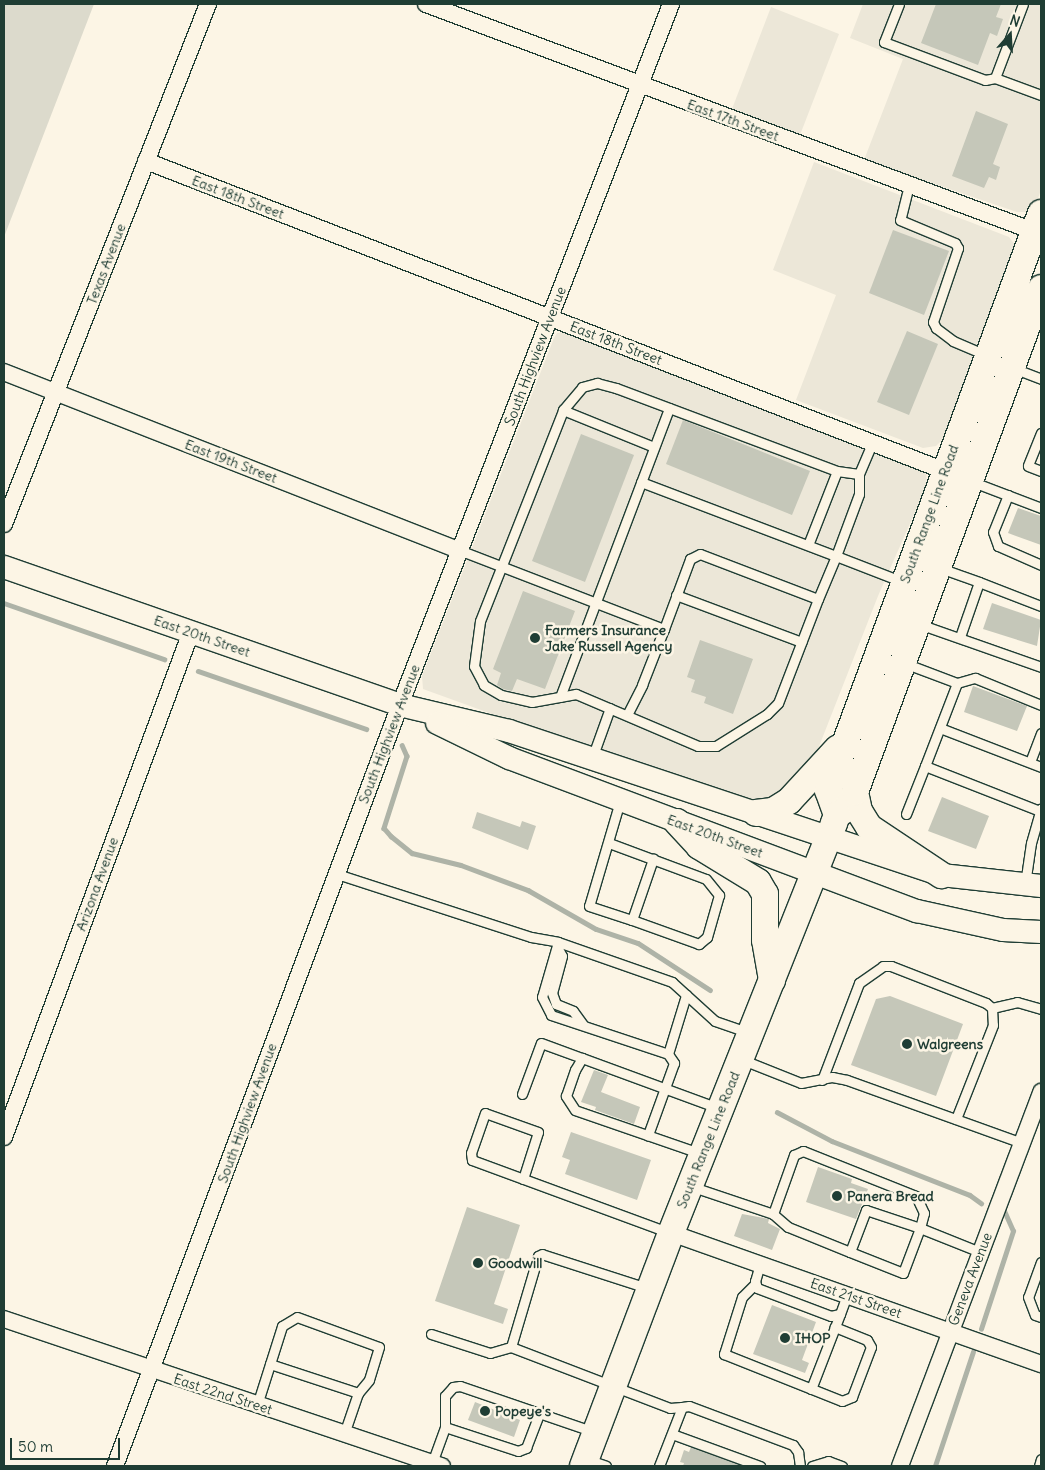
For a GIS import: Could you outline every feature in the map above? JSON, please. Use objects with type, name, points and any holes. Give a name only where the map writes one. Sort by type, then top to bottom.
[{"type":"main road","name":"South Range Line Road","points":[[833,826],[828,790],[845,740],[904,582],[957,476],[999,362],[1039,226]]},
{"type":"main road","name":"South Range Line Road","points":[[999,362],[1035,314],[1041,288]]},
{"type":"main road","name":"South Range Line Road","points":[[592,1464],[596,1433],[671,1233],[833,826],[849,807],[918,624],[938,567],[957,476]]},
{"type":"main road","name":"East 20th Street","points":[[4,567],[400,705],[509,731],[756,813],[833,826],[941,875],[1033,885]]},
{"type":"main road","name":"East 20th Street","points":[[400,705],[509,758],[917,911],[1003,930],[1041,932]]},
{"type":"main road","points":[[756,813],[773,811],[789,801],[845,740]]},
{"type":"main road","points":[[855,792],[859,811],[869,827],[941,875]]},
{"type":"main road","points":[[677,822],[699,846],[758,882],[765,894],[764,940],[772,980]]},
{"type":"street","name":"Texas Avenue","points":[[4,524],[208,4]]},
{"type":"street","name":"East 17th Street","points":[[426,4],[909,185],[1039,226]]},
{"type":"street","name":"South Highview Avenue","points":[[115,1466],[400,705],[671,4]]},
{"type":"street","name":"East 18th Street","points":[[146,161],[957,476]]},
{"type":"street","name":"East 19th Street","points":[[4,372],[459,550]]},
{"type":"street","name":"Arizona Avenue","points":[[4,1137],[191,632]]},
{"type":"street","name":"Geneva Avenue","points":[[900,1466],[1041,1092]]},
{"type":"street","name":"East 21st Street","points":[[671,1233],[1041,1364]]},
{"type":"street","name":"East 22nd Street","points":[[4,1319],[431,1464]]},
{"type":"lane","points":[[899,4],[884,42],[985,80],[995,78],[1041,95]]},
{"type":"lane","points":[[995,78],[1023,4]]},
{"type":"lane","points":[[909,185],[900,220],[955,243],[958,248],[933,322],[936,328],[953,341],[1041,379]]},
{"type":"lane","points":[[859,474],[837,471],[597,383],[582,387],[563,410],[480,621],[474,666],[484,685],[501,694],[532,702],[576,694],[698,746],[716,746],[767,714],[778,702],[859,494],[859,474],[872,443]]},
{"type":"lane","points":[[560,697],[669,408]]},
{"type":"lane","points":[[563,410],[654,447]]},
{"type":"lane","points":[[1041,433],[1028,466],[1041,471]]},
{"type":"lane","points":[[808,545],[837,471]]},
{"type":"lane","name":"East 18th Street","points":[[957,476],[1041,508]]},
{"type":"lane","points":[[641,482],[904,582]]},
{"type":"lane","points":[[1008,495],[993,532],[998,546],[1041,564]]},
{"type":"lane","points":[[459,550],[664,629]]},
{"type":"lane","points":[[627,715],[642,685],[690,559],[700,554],[818,599]]},
{"type":"lane","points":[[938,567],[1041,606]]},
{"type":"lane","points":[[960,637],[979,582]]},
{"type":"lane","points":[[676,595],[802,642]]},
{"type":"lane","points":[[918,624],[960,637],[1041,667]]},
{"type":"lane","points":[[903,663],[957,683],[975,678],[1041,705]]},
{"type":"lane","points":[[906,814],[957,683]]},
{"type":"lane","points":[[592,758],[610,708]]},
{"type":"lane","points":[[940,728],[1041,767]]},
{"type":"lane","points":[[1030,762],[1041,733]]},
{"type":"lane","points":[[925,766],[1041,810],[1031,843],[1033,885]]},
{"type":"lane","points":[[610,844],[706,879],[715,887],[719,895],[707,937],[699,944],[590,906],[610,844],[620,800]]},
{"type":"lane","points":[[632,920],[653,859]]},
{"type":"lane","points":[[336,874],[672,982],[715,1021],[751,1034]]},
{"type":"lane","points":[[557,944],[542,997],[551,1015],[668,1054],[674,1063],[648,1135]]},
{"type":"lane","points":[[822,1080],[859,983],[883,966],[891,966],[986,1003],[992,1008],[993,1025],[956,1119]]},
{"type":"lane","points":[[668,1054],[686,995]]},
{"type":"lane","points":[[992,1008],[1017,1002],[1041,1009]]},
{"type":"lane","points":[[522,1094],[541,1043],[720,1109]]},
{"type":"lane","points":[[582,1058],[566,1096],[575,1110],[702,1154]]},
{"type":"lane","points":[[740,1059],[801,1083],[832,1077],[847,1080],[1022,1143]]},
{"type":"lane","points":[[523,1179],[538,1132],[485,1113],[471,1153],[472,1160],[523,1179],[671,1233]]},
{"type":"lane","points":[[690,1186],[773,1214],[788,1227],[903,1273],[924,1213],[916,1196],[803,1151],[794,1155],[773,1214]]},
{"type":"lane","points":[[850,1252],[866,1210],[920,1228],[980,1252]]},
{"type":"lane","points":[[510,1347],[538,1256],[542,1254],[650,1289]]},
{"type":"lane","points":[[1041,1262],[1028,1297],[1035,1315],[1041,1317]]},
{"type":"lane","points":[[760,1264],[755,1284],[742,1297],[724,1354],[842,1401],[852,1397],[871,1347],[866,1340],[835,1328]]},
{"type":"lane","points":[[755,1284],[757,1288],[831,1316],[840,1314]]},
{"type":"lane","points":[[811,1389],[847,1295]]},
{"type":"lane","points":[[257,1405],[282,1326],[297,1318],[379,1347],[369,1380],[358,1393],[344,1434]]},
{"type":"lane","points":[[431,1334],[490,1353],[510,1347],[670,1408],[694,1406],[796,1448],[800,1466]]},
{"type":"lane","points":[[270,1364],[358,1393]]},
{"type":"lane","points":[[431,1464],[445,1427],[445,1396],[453,1387],[460,1386],[596,1433]]},
{"type":"lane","points":[[659,1466],[682,1407]]},
{"type":"lane","points":[[445,1427],[522,1450],[539,1414]]},
{"type":"lane","points":[[672,1434],[760,1466]]},
{"type":"lane","points":[[1039,1466],[1041,1459]]},
{"type":"lane","points":[[812,1466],[828,1461],[842,1466]]},
{"type":"shaded area","points":[[4,4],[94,4],[4,237]]},
{"type":"shaded area","points":[[863,4],[1041,4],[1041,190],[1036,204],[1028,212],[1017,212],[864,160],[903,59],[850,38]]},
{"type":"shaded area","points":[[771,7],[839,34],[800,135],[732,109]]},
{"type":"shaded area","points":[[814,162],[1009,237],[1018,249],[945,437],[936,446],[923,448],[796,400],[836,295],[773,270]]},
{"type":"shaded area","points":[[568,332],[926,473],[927,485],[878,596],[818,749],[791,793],[764,805],[625,762],[423,689],[422,676],[554,338],[557,333]]},
{"type":"building","points":[[936,4],[1001,4],[996,17],[1003,19],[997,36],[990,33],[978,65],[921,43]]},
{"type":"building","points":[[976,111],[1008,124],[993,164],[1000,167],[996,180],[989,177],[984,188],[952,176]]},
{"type":"building","points":[[893,230],[949,251],[924,315],[869,293]]},
{"type":"building","points":[[907,331],[938,344],[909,415],[877,402]]},
{"type":"building","points":[[683,420],[810,471],[792,515],[666,464]]},
{"type":"building","points":[[581,434],[634,455],[585,582],[532,561]]},
{"type":"building","points":[[1018,508],[1041,516],[1041,545],[1008,533]]},
{"type":"building","points":[[523,591],[575,611],[545,689],[517,679],[512,691],[497,685],[501,673],[493,669]]},
{"type":"building","points":[[992,603],[1041,620],[1037,646],[983,629]]},
{"type":"building","points":[[700,640],[753,659],[733,714],[704,703],[706,697],[691,692],[695,680],[687,677]]},
{"type":"building","points":[[973,686],[1027,706],[1017,731],[964,712]]},
{"type":"building","points":[[942,797],[989,816],[976,849],[928,831]]},
{"type":"building","points":[[477,812],[520,827],[522,821],[536,826],[528,850],[472,828]]},
{"type":"building","name":"Walgreens","points":[[890,996],[963,1024],[936,1096],[851,1065],[876,999]]},
{"type":"building","points":[[594,1070],[608,1075],[601,1092],[640,1107],[634,1124],[595,1110],[596,1107],[581,1102]]},
{"type":"building","points":[[571,1132],[651,1160],[637,1200],[565,1174],[570,1160],[562,1157]]},
{"type":"building","name":"Panera Bread","points":[[818,1167],[852,1179],[851,1183],[868,1189],[856,1219],[806,1202]]},
{"type":"building","name":"Goodwill","points":[[467,1207],[520,1225],[494,1304],[508,1309],[503,1324],[435,1301]]},
{"type":"building","points":[[742,1214],[769,1219],[768,1223],[780,1229],[772,1250],[734,1236]]},
{"type":"building","name":"IHOP","points":[[772,1305],[816,1322],[802,1360],[809,1363],[805,1373],[753,1354]]},
{"type":"building","name":"Popeye's","points":[[475,1402],[520,1420],[514,1437],[468,1420]]},
{"type":"building","points":[[691,1447],[742,1466],[683,1466],[684,1463],[680,1462],[684,1450],[689,1452]]},
{"type":"waterway","points":[[4,603],[164,659]]},
{"type":"waterway","points":[[198,671],[366,729]]},
{"type":"waterway","points":[[402,745],[407,756],[384,828],[412,853],[461,865],[528,890],[596,929],[638,943],[710,990]]},
{"type":"waterway","points":[[777,1112],[832,1141],[970,1195],[981,1203]]},
{"type":"waterway","points":[[981,1329],[1013,1231],[1005,1213]]},
{"type":"waterway","points":[[935,1466],[973,1352]]},
{"type":"place","name":"Farmers Insurance Jake Russell Agency","points":[[535,638]]},
{"type":"place","name":"Walgreens","points":[[907,1044]]},
{"type":"place","name":"Panera Bread","points":[[837,1196]]},
{"type":"place","name":"Goodwill","points":[[478,1263]]},
{"type":"place","name":"IHOP","points":[[785,1338]]},
{"type":"place","name":"Popeye's","points":[[485,1411]]}]
